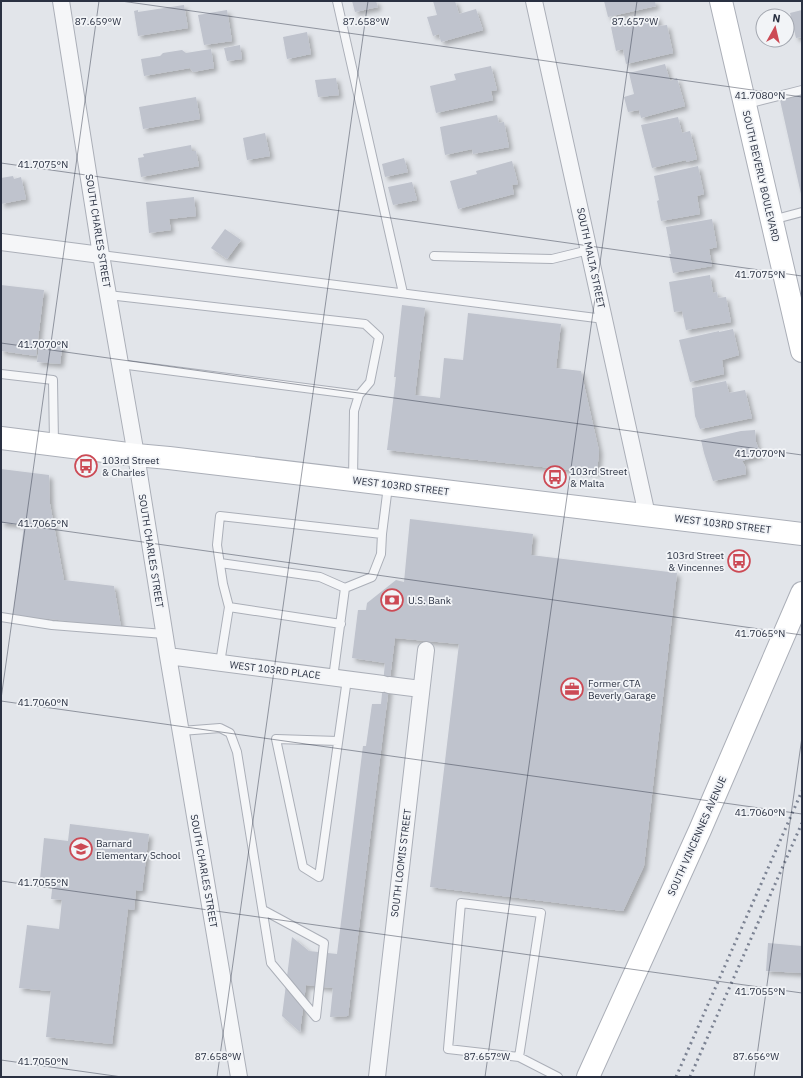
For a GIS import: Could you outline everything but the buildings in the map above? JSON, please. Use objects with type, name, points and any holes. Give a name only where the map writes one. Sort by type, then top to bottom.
[{"type":"main road","name":"SOUTH BEVERLY BOULEVARD","points":[[720,1],[802,351]]},
{"type":"main road","name":"WEST 103RD STREET","points":[[1,438],[802,534]]},
{"type":"main road","name":"SOUTH VINCENNES AVENUE","points":[[588,1077],[700,830],[802,593]]},
{"type":"street","name":"SOUTH CHARLES STREET","points":[[61,1],[101,255],[136,455],[164,634],[239,1077]]},
{"type":"street","name":"SOUTH MALTA STREET","points":[[534,1],[647,515]]},
{"type":"street","points":[[1,242],[101,255]]},
{"type":"street","name":"SOUTH LOOMIS STREET","points":[[377,1077],[426,650]]},
{"type":"street","name":"WEST 103RD PLACE","points":[[168,656],[386,684],[421,690]]},
{"type":"lane","points":[[337,1],[403,293]]},
{"type":"lane","points":[[744,104],[802,90]]},
{"type":"lane","points":[[771,220],[802,212]]},
{"type":"lane","points":[[434,256],[552,259],[589,250]]},
{"type":"lane","points":[[101,255],[604,319]]},
{"type":"lane","points":[[108,295],[366,324],[379,337],[370,382],[359,395],[354,411],[353,481]]},
{"type":"lane","points":[[120,364],[359,395]]},
{"type":"lane","points":[[1,374],[53,380],[54,445]]},
{"type":"lane","points":[[220,563],[320,577],[345,588],[372,577],[381,554],[382,534],[389,485]]},
{"type":"lane","points":[[220,663],[229,607],[222,584],[217,545],[220,516],[382,534]]},
{"type":"lane","points":[[338,740],[276,739],[303,866],[319,877],[338,740],[340,624],[345,588]]},
{"type":"lane","points":[[229,607],[340,624]]},
{"type":"lane","points":[[1,617],[52,625],[164,634]]},
{"type":"lane","points":[[181,731],[220,728],[230,733],[237,752],[271,963],[316,1017],[324,943],[263,910]]},
{"type":"lane","points":[[519,1057],[541,913],[461,903],[448,1049],[519,1057],[558,1077]]},
{"type":"railway","points":[[676,1077],[802,791]]},
{"type":"railway","points":[[690,1077],[802,823]]},
{"type":"place","name":"103rd Street & Charles","points":[[86,466]]},
{"type":"place","name":"103rd Street & Malta","points":[[555,477]]},
{"type":"place","name":"103rd Street & Vincennes","points":[[739,561]]},
{"type":"place","name":"U.S. Bank","points":[[392,600]]},
{"type":"place","name":"Former CTA Beverly Garage","points":[[572,689]]},
{"type":"place","name":"Barnard Elementary School","points":[[81,849]]}]
